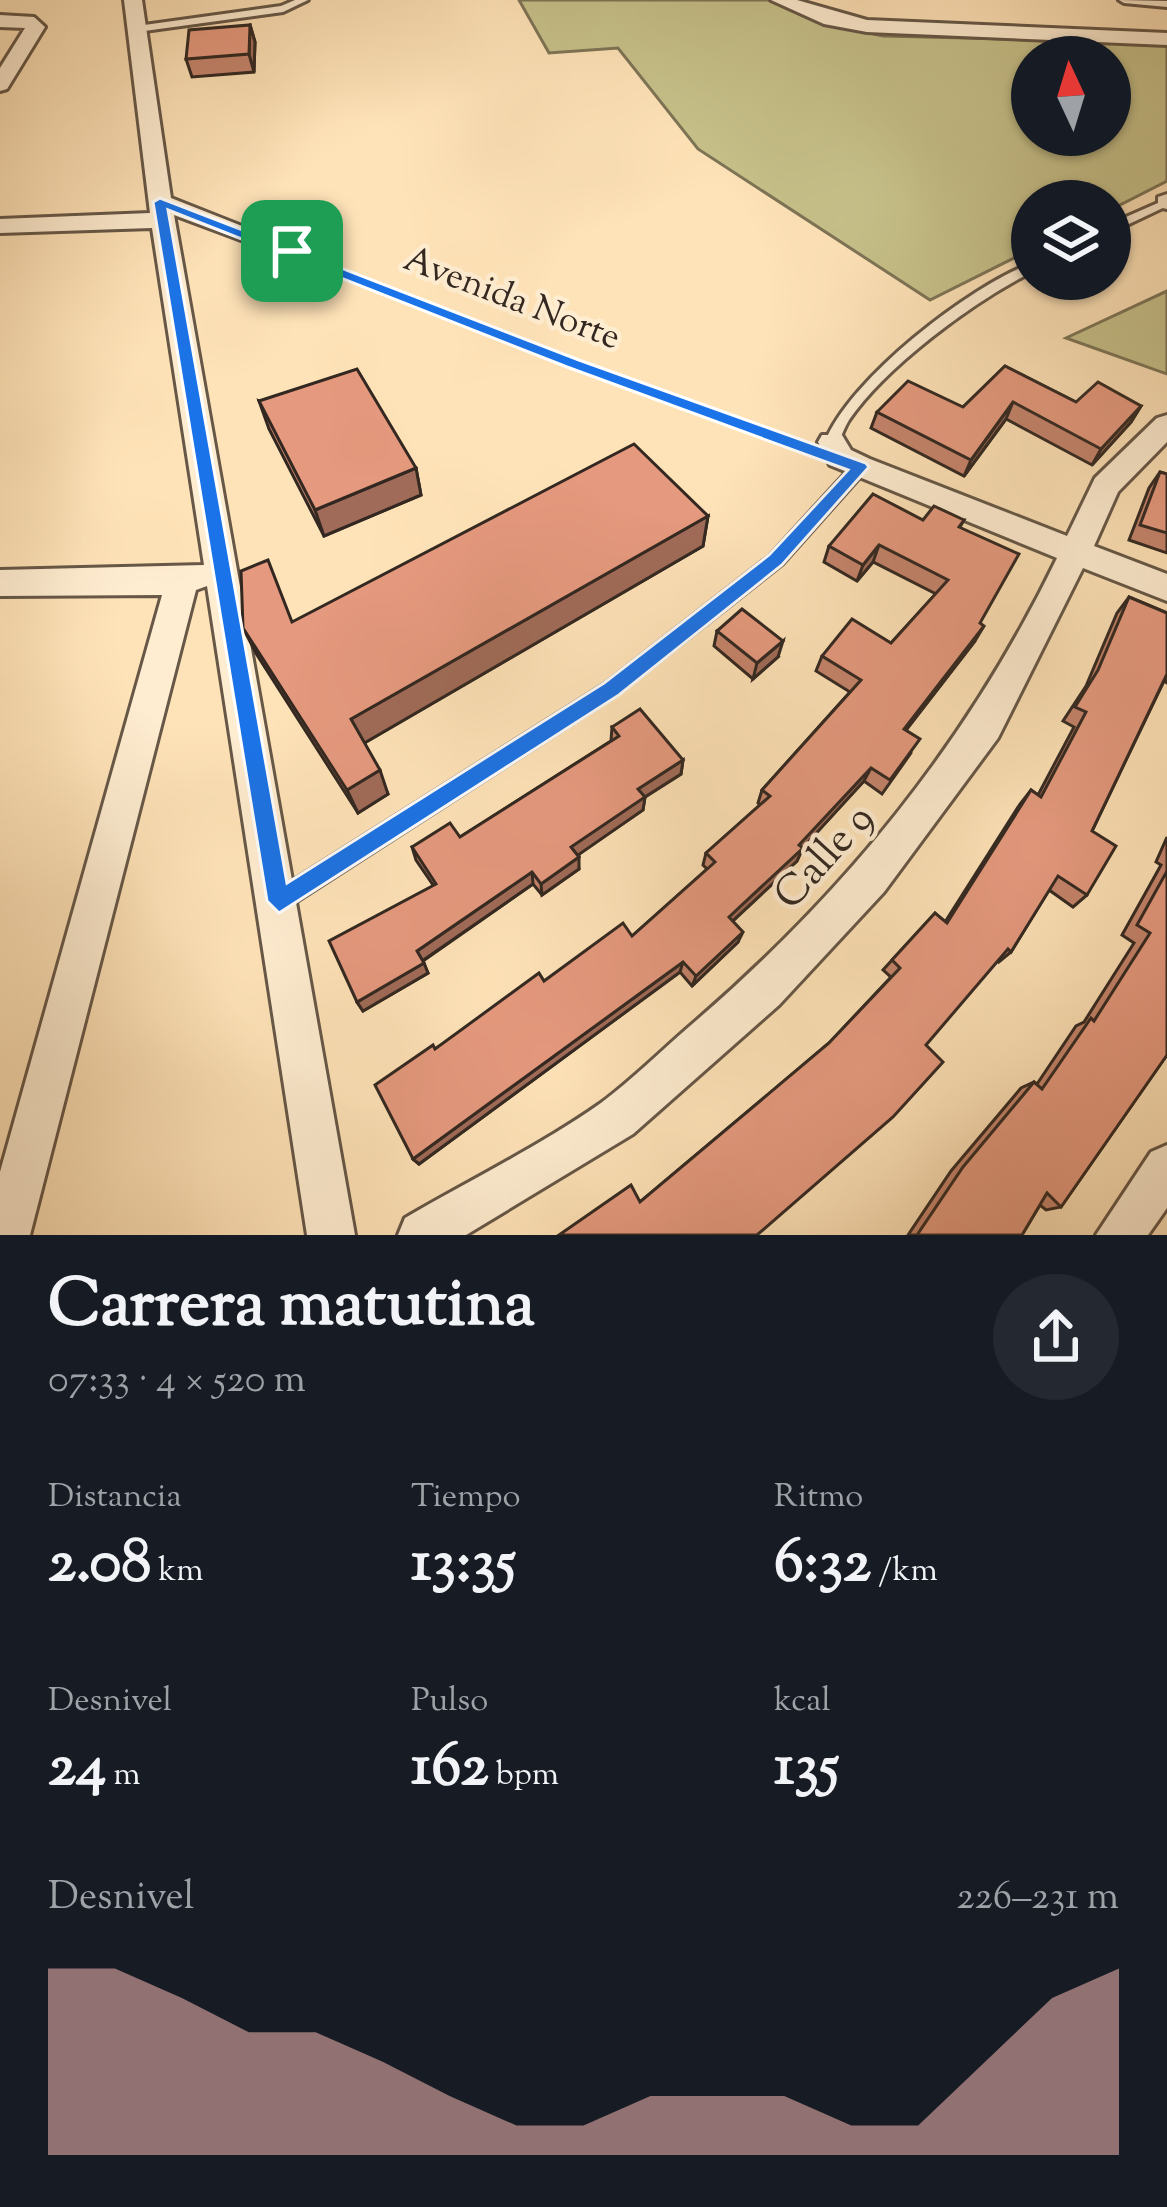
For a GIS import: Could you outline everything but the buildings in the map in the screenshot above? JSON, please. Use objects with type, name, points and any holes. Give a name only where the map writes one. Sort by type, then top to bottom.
[{"type":"street","points":[[133,0],[161,211],[224,566],[331,1235]]},
{"type":"street","points":[[781,0],[831,20],[867,26],[1167,40]]},
{"type":"street","points":[[0,21],[35,22],[0,85]]},
{"type":"street","points":[[0,226],[161,211],[292,251]]},
{"type":"street","name":"Calle 9","points":[[422,1235],[617,1118],[764,990],[870,879],[985,727],[1076,552],[1091,510],[1118,469],[1167,425]]},
{"type":"street","points":[[844,455],[1167,588]]},
{"type":"street","points":[[0,583],[182,582],[224,566]]},
{"type":"street","points":[[6,1235],[182,582]]},
{"type":"street","points":[[1120,1235],[1167,1168]]},
{"type":"lane","points":[[137,29],[283,9],[303,0]]},
{"type":"lane","points":[[1124,0],[1167,4]]},
{"type":"lane","points":[[1131,219],[1166,202]]},
{"type":"lane","points":[[279,901],[611,689],[776,560],[844,455],[837,426],[901,358],[986,290],[1011,278]]},
{"type":"path","name":"Avenida Norte","points":[[292,251],[573,364],[844,455]]},
{"type":"shaded area","points":[[519,0],[774,0],[832,25],[883,36],[1011,39],[1011,156],[1131,156],[1131,42],[1167,43],[1167,181],[1131,199],[1131,180],[1011,180],[1011,260],[930,300],[698,149],[618,48],[549,53]]},
{"type":"shaded area","points":[[1167,291],[1167,374],[1066,338]]},
{"type":"route","points":[[160,202],[292,251],[573,364],[860,467],[776,560],[611,689],[279,901],[160,202]]}]
